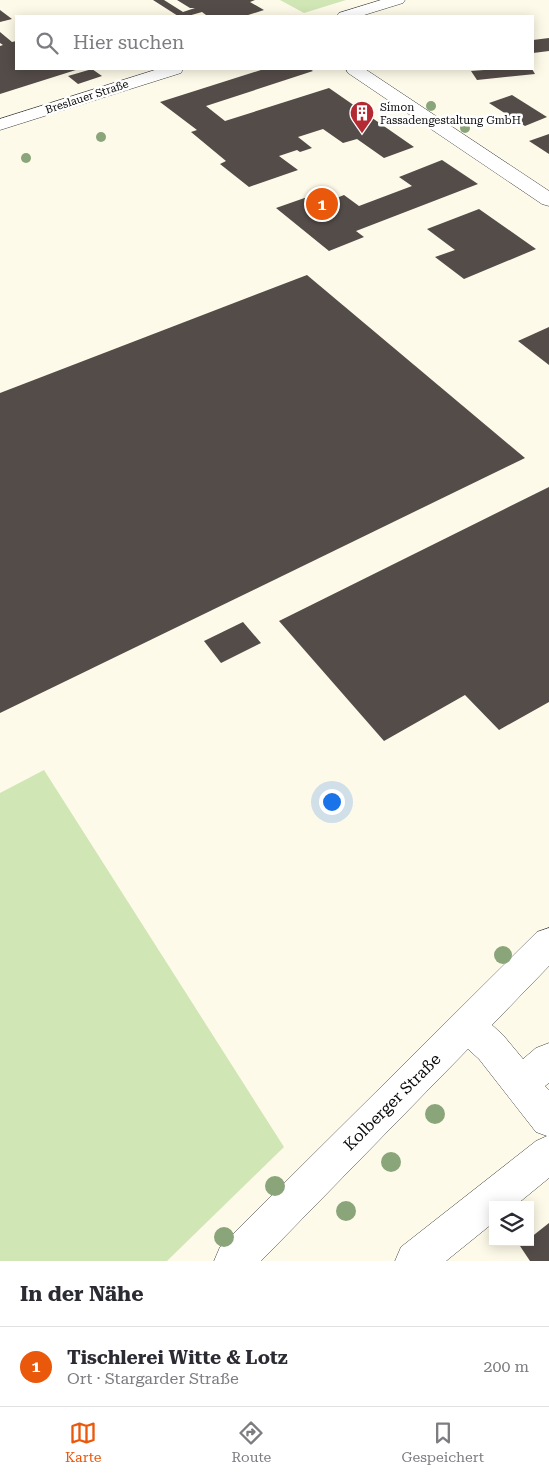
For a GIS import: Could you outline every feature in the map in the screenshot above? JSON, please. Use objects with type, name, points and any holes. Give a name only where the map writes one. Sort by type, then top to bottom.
[{"type":"street","points":[[348,15],[397,0]]},
{"type":"street","name":"Breslauer Straße","points":[[0,125],[164,70]]},
{"type":"street","points":[[355,70],[549,200]]},
{"type":"street","name":"Kolberger Straße","points":[[234,1261],[549,943]]},
{"type":"street","points":[[467,1026],[491,1047],[549,1119]]},
{"type":"street","points":[[520,1084],[549,1060]]},
{"type":"street","points":[[415,1261],[549,1154]]},
{"type":"green space","points":[[280,0],[346,0],[304,13]]},
{"type":"green space","points":[[44,770],[284,1147],[167,1261],[0,1261],[0,793]]},
{"type":"building","points":[[153,0],[164,0],[183,12],[195,8],[190,8],[177,0],[255,0],[250,2],[264,10],[248,15],[206,15],[202,12],[192,15],[176,15]]},
{"type":"building","points":[[0,10],[12,19],[0,22]]},
{"type":"building","points":[[0,32],[12,42],[15,41],[15,70],[76,70],[0,94],[0,46],[3,45],[0,43]]},
{"type":"building","points":[[549,38],[549,51],[534,53],[534,40]]},
{"type":"building","points":[[93,70],[102,76],[78,84],[68,76]]},
{"type":"building","points":[[261,70],[312,70],[313,71],[206,106],[225,121],[329,88],[414,147],[384,158],[357,139],[343,143],[323,129],[298,137],[312,148],[300,152],[297,150],[279,156],[298,170],[249,187],[220,164],[226,161],[191,132],[197,130],[160,102]]},
{"type":"building","points":[[533,70],[535,74],[477,80],[471,71]]},
{"type":"building","points":[[512,95],[547,117],[525,126],[489,103]]},
{"type":"building","points":[[549,134],[549,154],[529,141]]},
{"type":"building","points":[[442,160],[478,184],[356,231],[364,237],[329,251],[276,208],[313,195],[324,203],[344,195],[359,206],[412,186],[399,177]]},
{"type":"building","points":[[479,209],[536,249],[464,279],[435,257],[455,250],[427,229]]},
{"type":"building","points":[[307,275],[525,458],[0,713],[0,393]]},
{"type":"building","points":[[549,327],[549,365],[518,341]]},
{"type":"building","points":[[549,487],[549,702],[499,730],[465,695],[384,741],[279,621]]},
{"type":"building","points":[[243,622],[261,643],[221,663],[204,641]]},
{"type":"building","points":[[549,1223],[549,1261],[530,1261],[520,1246],[534,1246],[534,1235]]},
{"type":"place","name":"Simon Fassadengestaltung GmbH","points":[[362,134]]},
{"type":"place","name":"Tischlerei Witte & Lotz","points":[[322,204]]}]
